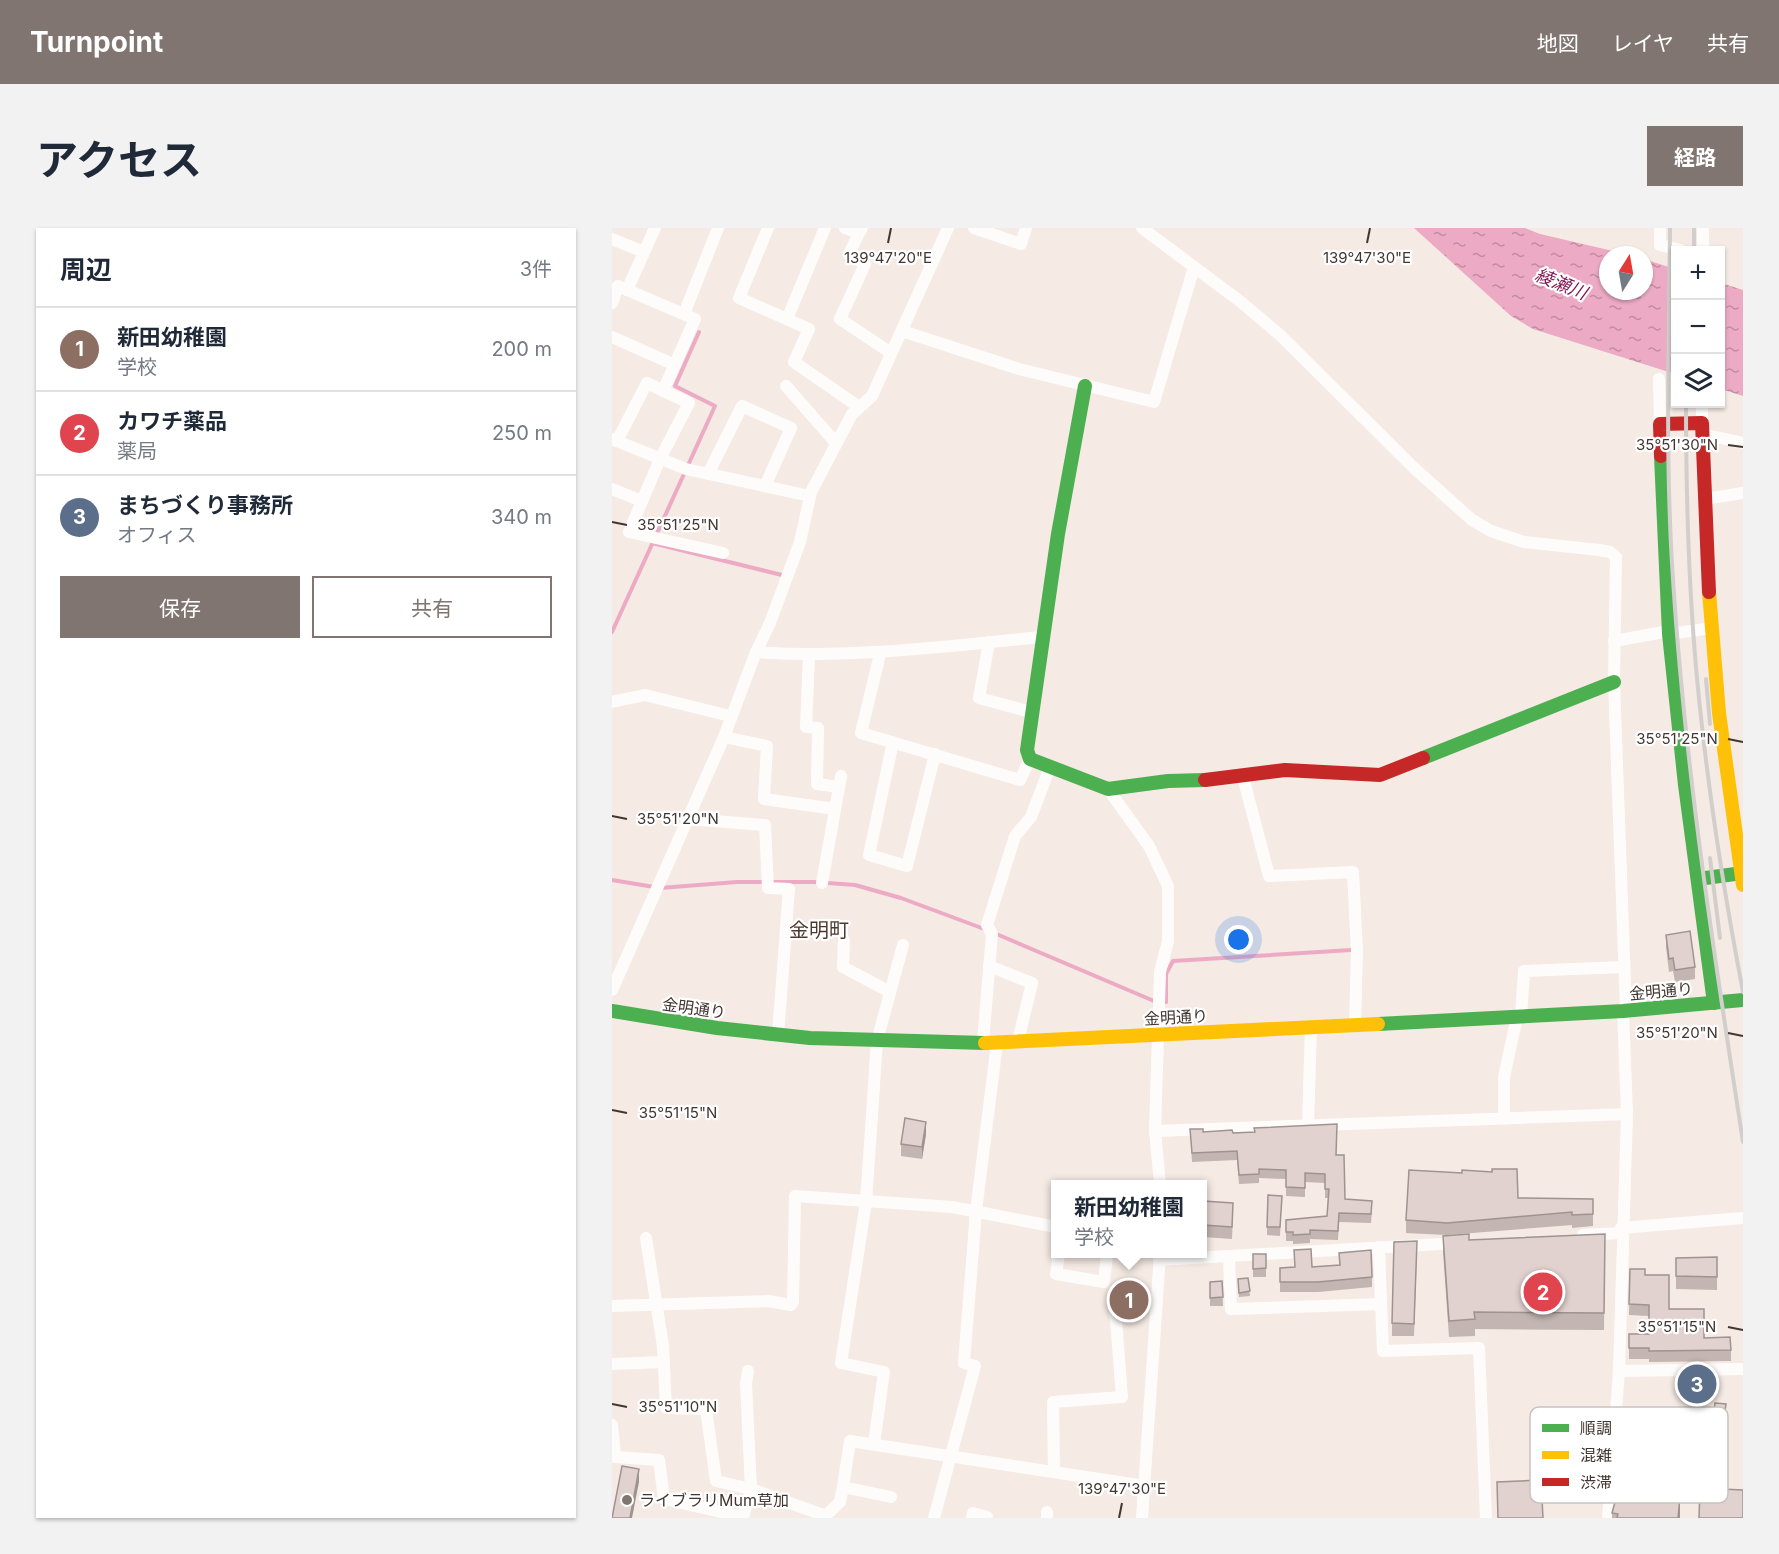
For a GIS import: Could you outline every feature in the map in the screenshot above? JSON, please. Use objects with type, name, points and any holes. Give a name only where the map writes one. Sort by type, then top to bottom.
[{"type":"street","points":[[627,290],[655,228]]},
{"type":"street","points":[[684,314],[718,228]]},
{"type":"street","points":[[768,228],[739,298],[809,329],[794,362],[859,407]]},
{"type":"street","points":[[787,319],[825,228]]},
{"type":"street","points":[[845,228],[860,231],[849,254],[865,264],[840,319],[891,353]]},
{"type":"street","points":[[612,990],[724,737],[730,716],[770,623],[800,542],[810,496],[836,443],[859,407],[872,396],[948,228]]},
{"type":"street","points":[[974,228],[1020,244],[1026,228]]},
{"type":"street","points":[[1142,228],[1280,335],[1413,467],[1472,520],[1491,531],[1524,542],[1610,552],[1616,557],[1614,682],[1627,1114],[1616,1407]]},
{"type":"street","points":[[1660,228],[1660,245],[1671,248]]},
{"type":"street","points":[[1703,228],[1703,246]]},
{"type":"street","points":[[612,239],[644,252]]},
{"type":"street","points":[[902,331],[1019,369],[1154,402],[1194,267]]},
{"type":"street","points":[[612,303],[618,286],[695,319],[663,391]]},
{"type":"street","points":[[612,337],[675,365]]},
{"type":"street","points":[[1659,379],[1669,632],[1685,785],[1714,1003]]},
{"type":"street","points":[[723,553],[629,532],[660,459],[689,403],[647,383],[615,440],[660,459],[708,474],[810,496]]},
{"type":"street","points":[[786,386],[836,443]]},
{"type":"street","points":[[880,654],[861,733],[1020,780],[1030,759],[1027,750],[1042,637],[1085,386]]},
{"type":"street","points":[[708,474],[742,406],[791,428],[765,486]]},
{"type":"street","points":[[1698,879],[1742,877],[1723,738],[1712,628],[1704,499],[1702,408]]},
{"type":"street","points":[[1660,424],[1702,429],[1743,443]]},
{"type":"street","points":[[612,489],[642,501]]},
{"type":"street","points":[[1704,499],[1743,493]]},
{"type":"street","points":[[1614,641],[1712,628]]},
{"type":"street","points":[[756,652],[809,656],[880,654],[1042,637]]},
{"type":"street","points":[[988,642],[979,698],[1031,712]]},
{"type":"street","points":[[809,656],[806,727],[818,728],[817,784],[840,782],[822,883]]},
{"type":"street","points":[[1030,759],[1108,789],[1243,777],[1284,770],[1380,775],[1614,682]]},
{"type":"street","points":[[612,702],[645,695],[730,716]]},
{"type":"street","points":[[724,737],[767,746],[764,799],[835,808]]},
{"type":"street","points":[[893,742],[869,855],[907,866],[935,754]]},
{"type":"street","points":[[934,1518],[975,1366],[964,1362],[990,1043],[989,966],[992,934],[987,925],[1015,836],[1031,817],[1050,767]]},
{"type":"street","points":[[1243,777],[1269,876],[1353,872],[1357,951],[1355,1025]]},
{"type":"street","points":[[1108,789],[1149,846],[1168,886],[1168,941],[1160,972],[1155,1131],[1160,1180]]},
{"type":"street","points":[[688,819],[765,825],[768,888],[789,889],[778,1035]]},
{"type":"street","points":[[844,940],[843,967],[890,992]]},
{"type":"street","points":[[874,1444],[884,1372],[841,1363],[866,1202],[877,1041],[903,945]]},
{"type":"street","points":[[989,966],[1032,983],[1018,1041]]},
{"type":"street","points":[[1504,1118],[1504,1077],[1519,1016],[1524,971],[1624,967]]},
{"type":"street","name":"金明通り","points":[[612,1011],[778,1035],[877,1041],[990,1043],[1624,1011],[1743,1000]]},
{"type":"street","points":[[1308,1125],[1311,1027]]},
{"type":"street","points":[[1155,1131],[1627,1114]]},
{"type":"street","points":[[612,1306],[768,1301],[791,1305],[793,1302],[795,1196],[952,1207],[1051,1226]]},
{"type":"street","points":[[1575,1236],[1743,1218]]},
{"type":"street","points":[[646,1238],[664,1362],[666,1408],[706,1409],[716,1481],[751,1489],[823,1517],[840,1502],[850,1441],[1145,1486]]},
{"type":"street","points":[[1207,1256],[1471,1242]]},
{"type":"street","points":[[1379,1247],[1383,1351],[1479,1348],[1486,1518]]},
{"type":"street","points":[[1229,1256],[1231,1309],[1381,1304]]},
{"type":"street","points":[[1058,1258],[1056,1274],[1104,1282],[1107,1258]]},
{"type":"street","points":[[1142,1518],[1160,1258]]},
{"type":"street","points":[[1054,1472],[1053,1402],[1122,1397],[1114,1294]]},
{"type":"street","points":[[612,1364],[664,1362]]},
{"type":"street","points":[[1618,1371],[1743,1369]]},
{"type":"street","points":[[612,1425],[615,1457],[659,1460],[664,1499],[743,1517],[751,1489],[746,1383],[748,1371]]},
{"type":"street","points":[[843,1487],[891,1497]]},
{"type":"street","points":[[1608,1518],[1609,1503]]},
{"type":"street","points":[[972,1518],[973,1513],[987,1517]]},
{"type":"water","name":"綾瀬川","points":[[1414,228],[1525,228],[1540,234],[1599,248],[1599,300],[1653,300],[1653,262],[1671,268],[1671,373],[1533,329],[1511,316]]},
{"type":"water","points":[[1725,284],[1743,290],[1743,396],[1725,390]]},
{"type":"building","points":[[1690,931],[1695,967],[1675,970],[1673,958],[1669,959],[1666,935]]},
{"type":"building","points":[[905,1118],[926,1122],[922,1147],[901,1144]]},
{"type":"building","points":[[1337,1124],[1336,1155],[1344,1155],[1345,1199],[1372,1201],[1371,1214],[1339,1213],[1338,1231],[1310,1230],[1310,1234],[1293,1235],[1293,1232],[1286,1232],[1286,1220],[1327,1216],[1329,1189],[1325,1189],[1325,1174],[1305,1173],[1305,1188],[1286,1187],[1286,1170],[1259,1169],[1259,1174],[1239,1175],[1237,1151],[1192,1153],[1190,1129],[1203,1129],[1203,1132],[1232,1130],[1233,1133],[1255,1132],[1254,1128]]},
{"type":"building","points":[[1492,1169],[1517,1169],[1518,1198],[1593,1199],[1593,1214],[1572,1215],[1572,1212],[1447,1223],[1406,1220],[1409,1170],[1462,1173],[1462,1170],[1492,1172]]},
{"type":"building","points":[[1268,1195],[1282,1196],[1280,1227],[1267,1227]]},
{"type":"building","points":[[1207,1201],[1233,1203],[1232,1227],[1207,1225]]},
{"type":"building","points":[[1469,1234],[1469,1240],[1605,1234],[1604,1313],[1474,1312],[1475,1319],[1449,1321],[1443,1236]]},
{"type":"building","points":[[1417,1241],[1414,1324],[1392,1323],[1394,1242]]},
{"type":"building","points":[[1311,1249],[1312,1267],[1340,1265],[1339,1253],[1371,1250],[1372,1277],[1318,1282],[1280,1282],[1280,1268],[1295,1267],[1294,1250]]},
{"type":"building","points":[[1253,1254],[1266,1254],[1266,1268],[1253,1269]]},
{"type":"building","points":[[1717,1257],[1717,1277],[1676,1276],[1676,1258]]},
{"type":"building","points":[[1630,1269],[1645,1269],[1645,1275],[1669,1275],[1669,1309],[1704,1309],[1704,1338],[1730,1337],[1731,1350],[1649,1351],[1649,1348],[1629,1348],[1629,1334],[1649,1334],[1649,1305],[1629,1304]]},
{"type":"building","points":[[1248,1278],[1250,1291],[1239,1293],[1238,1279]]},
{"type":"building","points":[[1222,1281],[1223,1297],[1210,1298],[1210,1282]]},
{"type":"building","points":[[1690,1374],[1705,1374],[1703,1382],[1690,1383]]},
{"type":"building","points":[[1715,1403],[1726,1404],[1726,1407],[1714,1407]]},
{"type":"building","name":"ライブラリMum草加","points":[[622,1466],[639,1469],[630,1518],[612,1518]]},
{"type":"building","points":[[1530,1480],[1530,1503],[1542,1503],[1543,1518],[1498,1518],[1497,1482]]},
{"type":"building","points":[[1728,1489],[1743,1490],[1743,1518],[1699,1518],[1700,1503],[1728,1503]]},
{"type":"building","points":[[1615,1503],[1679,1503],[1678,1518],[1617,1518],[1618,1514],[1612,1513]]},
{"type":"waterway","points":[[612,632],[715,406],[675,386],[699,332]]},
{"type":"waterway","points":[[652,543],[782,575]]},
{"type":"waterway","points":[[612,880],[660,888],[737,882],[814,882],[855,885],[901,898],[987,930]]},
{"type":"waterway","points":[[994,933],[1154,1001],[1166,1002],[1166,974],[1173,961],[1351,950]]},
{"type":"railway","points":[[1670,228],[1669,491],[1678,650],[1702,861],[1743,1142]]},
{"type":"railway","points":[[1694,228],[1694,246]]},
{"type":"railway","points":[[1686,408],[1689,556],[1696,670],[1713,815],[1743,992]]},
{"type":"railway","points":[[1706,679],[1710,724]]},
{"type":"railway","points":[[1710,858],[1720,938]]},
{"type":"traffic: fast","points":[[1085,386],[1058,534],[1027,750],[1030,759],[1108,789],[1168,781],[1205,780]]},
{"type":"traffic: fast","points":[[1661,456],[1669,634],[1685,785],[1714,1003]]},
{"type":"traffic: fast","points":[[1423,758],[1614,682]]},
{"type":"traffic: fast","points":[[1698,879],[1743,873]]},
{"type":"traffic: fast","points":[[1378,1024],[1623,1011],[1743,1000]]},
{"type":"traffic: fast","points":[[612,1011],[717,1028],[810,1038],[985,1043]]},
{"type":"traffic: slow","points":[[1709,592],[1719,713],[1743,885]]},
{"type":"traffic: slow","points":[[985,1043],[1378,1024]]},
{"type":"traffic: jam","points":[[1661,456],[1660,424],[1702,423],[1709,592]]},
{"type":"traffic: jam","points":[[1205,780],[1285,770],[1380,775],[1423,758]]},
{"type":"place","name":"カワチ薬品","points":[[1543,1292]]},
{"type":"place","name":"新田幼稚園","points":[[1129,1300]]},
{"type":"place","name":"まちづくり事務所","points":[[1697,1384]]},
{"type":"place","name":"ライブラリMum草加","points":[[627,1500]]},
{"type":"district","name":"金明町","points":[[819,930]]}]
